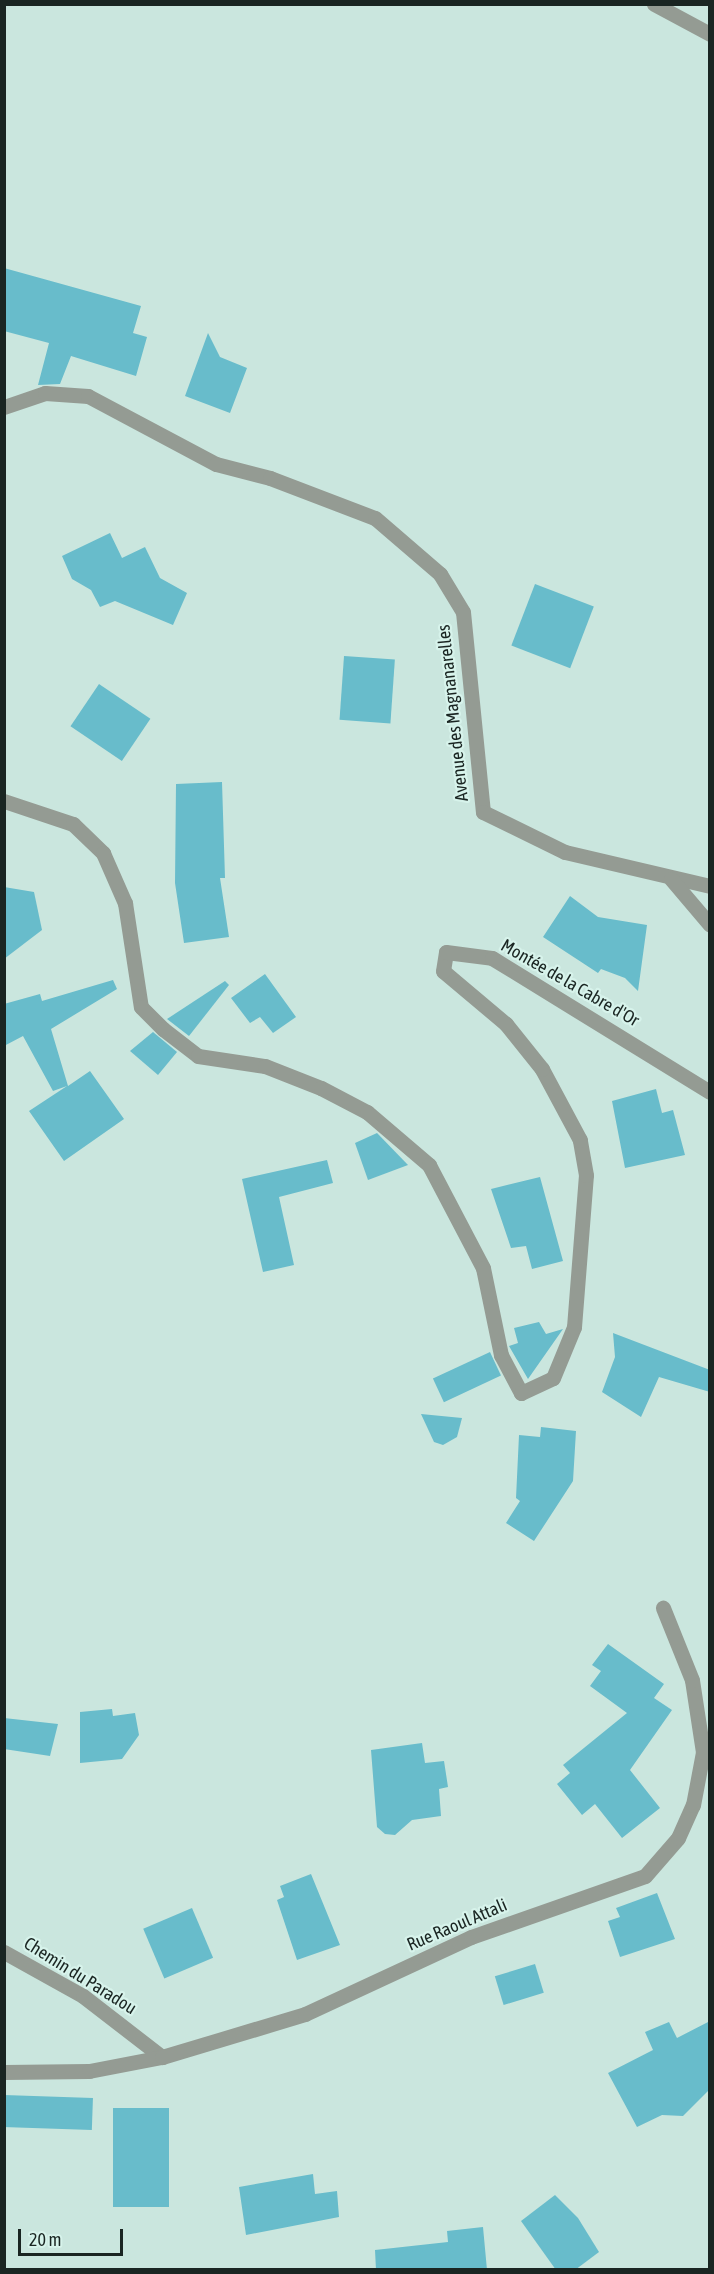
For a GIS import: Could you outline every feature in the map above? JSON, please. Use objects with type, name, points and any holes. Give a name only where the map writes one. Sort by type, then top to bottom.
[{"type":"street","points":[[654,4],[710,34]]},
{"type":"street","name":"Avenue des Magnanarelles","points":[[4,407],[45,393],[88,396],[216,464],[270,478],[375,518],[440,574],[463,612],[483,812],[565,852],[671,879],[710,886]]},
{"type":"street","name":"Montée de la Cabre d'Or","points":[[4,801],[73,825],[103,853],[125,903],[141,1007],[163,1029],[198,1056],[265,1066],[321,1088],[367,1112],[429,1165],[483,1268],[501,1355],[521,1393],[553,1378],[574,1327],[586,1175],[580,1140],[542,1070],[506,1024],[443,971],[446,952],[492,958],[710,1092]]},
{"type":"street","points":[[671,879],[710,925]]},
{"type":"street","name":"Rue Raoul Attali","points":[[4,2072],[89,2071],[162,2057],[305,2014],[471,1937],[645,1876],[678,1838],[693,1805],[703,1752],[692,1680],[663,1608]]},
{"type":"street","name":"Chemin du Paradou","points":[[4,1952],[83,1996],[162,2057]]},
{"type":"building","points":[[4,268],[141,306],[133,333],[147,337],[136,376],[71,356],[60,384],[38,385],[49,343],[4,331]]},
{"type":"building","points":[[208,333],[220,357],[247,368],[230,413],[185,396]]},
{"type":"building","points":[[110,533],[122,558],[145,547],[160,578],[187,593],[173,625],[115,601],[100,607],[91,590],[72,579],[62,556]]},
{"type":"building","points":[[535,584],[594,607],[570,668],[511,646]]},
{"type":"building","points":[[344,656],[395,660],[390,723],[340,720]]},
{"type":"building","points":[[99,684],[150,719],[122,761],[70,726]]},
{"type":"building","points":[[222,782],[225,878],[220,878],[229,937],[184,943],[175,883],[176,784]]},
{"type":"building","points":[[4,887],[34,892],[42,930],[4,959]]},
{"type":"building","points":[[570,896],[598,917],[647,925],[638,991],[625,978],[601,969],[598,973],[543,937]]},
{"type":"building","points":[[265,974],[296,1017],[273,1033],[260,1017],[250,1023],[231,998]]},
{"type":"building","points":[[113,980],[117,989],[51,1029],[68,1086],[90,1071],[124,1119],[64,1161],[29,1111],[67,1086],[53,1091],[23,1036],[4,1046],[4,1004],[40,994],[42,1001]]},
{"type":"building","points":[[225,981],[229,985],[189,1036],[167,1019]]},
{"type":"building","points":[[153,1032],[177,1052],[158,1075],[130,1051]]},
{"type":"building","points":[[656,1089],[662,1113],[673,1110],[685,1155],[625,1168],[612,1101]]},
{"type":"building","points":[[377,1133],[408,1165],[368,1180],[355,1143]]},
{"type":"building","points":[[327,1160],[333,1183],[279,1197],[294,1265],[263,1272],[242,1179]]},
{"type":"building","points":[[540,1177],[563,1261],[532,1269],[526,1246],[511,1248],[491,1189]]},
{"type":"building","points":[[539,1322],[546,1334],[563,1329],[528,1379],[509,1346],[518,1343],[514,1328]]},
{"type":"building","points":[[613,1333],[710,1370],[710,1392],[659,1377],[641,1417],[602,1392],[615,1357]]},
{"type":"building","points":[[490,1352],[501,1376],[444,1402],[433,1379]]},
{"type":"building","points":[[421,1414],[462,1418],[457,1437],[443,1445],[434,1442]]},
{"type":"building","points":[[541,1427],[576,1431],[573,1481],[534,1541],[506,1523],[520,1501],[516,1498],[519,1435],[540,1437]]},
{"type":"building","points":[[608,1644],[664,1684],[654,1698],[672,1710],[630,1770],[660,1808],[622,1838],[595,1804],[582,1815],[557,1784],[570,1773],[563,1765],[627,1713],[590,1686],[601,1671],[592,1665]]},
{"type":"building","points":[[112,1709],[113,1716],[135,1713],[139,1735],[122,1759],[80,1763],[80,1712]]},
{"type":"building","points":[[4,1718],[58,1724],[50,1756],[4,1749]]},
{"type":"building","points":[[422,1743],[425,1763],[444,1761],[448,1787],[439,1789],[441,1816],[412,1820],[395,1835],[385,1834],[377,1827],[371,1750]]},
{"type":"building","points":[[311,1874],[340,1945],[297,1960],[277,1900],[284,1897],[280,1886]]},
{"type":"building","points":[[657,1893],[675,1939],[620,1957],[608,1921],[620,1917],[616,1908]]},
{"type":"building","points":[[192,1908],[213,1958],[164,1978],[143,1929]]},
{"type":"building","points":[[535,1964],[544,1993],[504,2005],[495,1976]]},
{"type":"building","points":[[710,2021],[710,2089],[683,2116],[662,2115],[637,2127],[608,2073],[653,2050],[645,2032],[669,2022],[677,2038]]},
{"type":"building","points":[[4,2095],[93,2098],[92,2130],[4,2127]]},
{"type":"building","points":[[113,2108],[169,2108],[169,2207],[113,2207]]},
{"type":"building","points":[[313,2174],[315,2194],[337,2191],[339,2217],[246,2235],[239,2187]]},
{"type":"building","points":[[555,2195],[578,2218],[599,2252],[575,2270],[556,2270],[521,2221]]},
{"type":"building","points":[[483,2227],[487,2270],[376,2270],[375,2250],[448,2242],[447,2231]]}]
